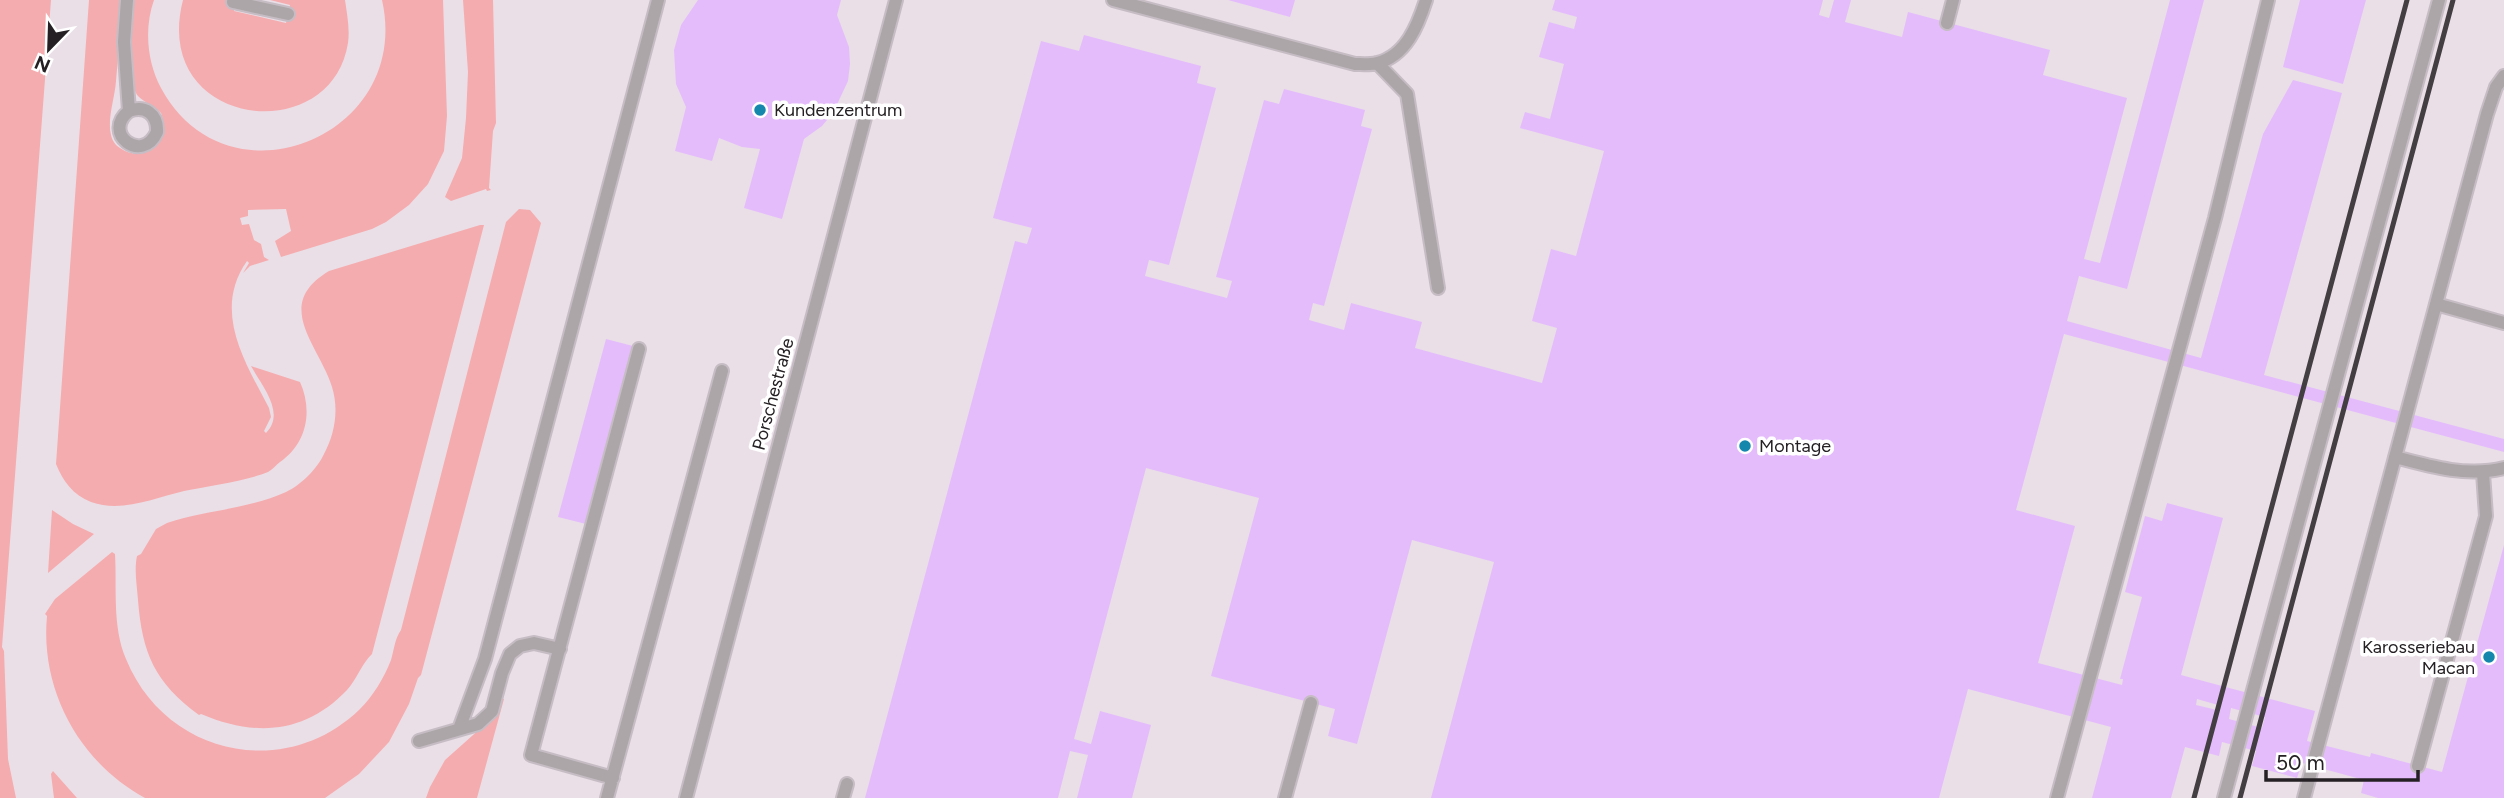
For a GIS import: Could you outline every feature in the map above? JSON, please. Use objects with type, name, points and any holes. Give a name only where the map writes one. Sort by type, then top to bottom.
[{"type":"lane","points":[[127,0],[124,42],[129,111]]},
{"type":"lane","points":[[459,729],[485,659],[658,0]]},
{"type":"lane","name":"Porschestraße","points":[[686,798],[896,0]]},
{"type":"lane","points":[[1113,0],[1354,64],[1377,63],[1393,55],[1410,39],[1426,0]]},
{"type":"lane","points":[[1947,23],[1953,0]]},
{"type":"lane","points":[[2057,798],[2215,218],[2268,0]]},
{"type":"lane","points":[[2224,798],[2439,0]]},
{"type":"lane","points":[[233,2],[260,4],[288,14]]},
{"type":"lane","points":[[1377,63],[1406,94],[1438,288]]},
{"type":"lane","points":[[2304,798],[2487,114],[2496,87],[2504,76]]},
{"type":"lane","points":[[2436,304],[2504,323]]},
{"type":"lane","points":[[613,778],[531,755],[639,349]]},
{"type":"lane","points":[[607,798],[722,371]]},
{"type":"lane","points":[[2395,457],[2441,469],[2483,473],[2504,468]]},
{"type":"lane","points":[[2418,766],[2486,516],[2483,473]]},
{"type":"lane","points":[[419,741],[478,724],[492,711],[510,654],[520,646],[534,643],[560,649]]},
{"type":"lane","points":[[1285,798],[1311,703]]},
{"type":"lane","points":[[843,798],[847,784]]},
{"type":"shaded area","points":[[0,0],[51,0],[2,647],[8,759],[16,798],[0,798]]},
{"type":"shaded area","points":[[89,0],[120,0],[117,71],[110,129],[112,139],[120,148],[139,154],[147,152],[160,141],[163,123],[161,113],[138,96],[134,88],[130,50],[133,0],[154,0],[148,45],[156,78],[191,125],[228,145],[268,150],[308,142],[343,120],[370,89],[384,48],[382,0],[443,0],[447,116],[444,151],[428,184],[409,205],[372,229],[281,257],[275,241],[291,231],[286,209],[248,210],[248,216],[240,218],[242,225],[249,224],[254,240],[261,244],[264,257],[269,260],[250,266],[243,273],[249,263],[247,261],[237,280],[232,299],[236,336],[269,408],[271,417],[264,431],[266,433],[272,425],[273,408],[251,366],[300,382],[307,415],[302,436],[296,446],[271,470],[259,475],[114,506],[91,502],[79,496],[69,487],[56,464]]},
{"type":"shaded area","points":[[183,0],[233,0],[234,11],[286,23],[290,5],[270,0],[345,0],[348,43],[335,77],[310,99],[280,110],[247,110],[216,98],[192,76],[180,43]]},
{"type":"shaded area","points":[[463,0],[493,0],[496,123],[493,131],[491,190],[486,189],[451,201],[445,197],[462,158],[466,118],[468,72]]},
{"type":"shaded area","points":[[519,209],[530,210],[541,223],[421,675],[389,742],[359,774],[325,798],[145,798],[122,783],[101,765],[83,744],[58,697],[50,671],[45,614],[55,599],[112,552],[115,554],[117,620],[126,659],[144,692],[168,718],[197,736],[230,747],[263,751],[297,745],[330,732],[360,709],[374,693],[385,673],[401,630],[506,222]]},
{"type":"shaded area","points":[[484,225],[372,654],[347,690],[331,705],[297,723],[260,728],[199,715],[161,679],[147,651],[140,619],[137,556],[141,554],[156,529],[167,523],[272,498],[303,481],[321,460],[333,430],[335,404],[332,387],[310,341],[301,312],[304,298],[312,284],[329,271]]},
{"type":"shaded area","points":[[52,510],[94,534],[48,573]]},
{"type":"shaded area","points":[[500,698],[504,699],[477,798],[426,798],[445,760],[491,719]]},
{"type":"shaded area","points":[[53,771],[77,798],[54,798],[51,774]]},
{"type":"building","name":"Kundenzentrum","points":[[698,0],[841,0],[837,15],[849,47],[848,81],[833,113],[822,126],[804,139],[782,219],[744,208],[760,149],[742,147],[719,138],[712,161],[675,151],[686,107],[676,84],[674,50],[681,25]]},
{"type":"building","points":[[1228,0],[1295,0],[1290,17]]},
{"type":"building","points":[[1555,0],[1823,0],[1819,15],[1829,18],[1834,0],[1851,0],[1845,22],[1902,37],[1908,12],[2050,50],[2043,75],[2127,98],[2084,259],[2100,263],[2170,0],[2204,0],[2127,289],[2079,276],[2067,321],[2201,358],[2263,134],[2293,80],[2342,93],[2264,375],[2504,439],[2504,452],[2064,334],[2016,510],[2075,526],[2038,663],[2122,685],[2123,679],[2120,679],[2142,597],[2125,592],[2145,516],[2162,521],[2167,503],[2223,518],[2181,675],[2315,711],[2307,741],[2370,757],[2371,753],[2442,772],[2504,545],[2504,798],[2378,798],[2361,793],[2364,780],[2302,763],[2297,778],[2252,766],[2256,751],[2222,742],[2219,756],[2185,747],[2171,798],[2092,798],[2111,727],[1968,689],[1939,798],[1431,798],[1494,562],[1412,540],[1357,744],[1328,736],[1335,709],[1211,676],[1259,498],[1146,468],[1074,739],[1091,744],[1100,711],[1151,725],[1132,798],[1077,798],[1088,755],[1070,751],[1058,798],[865,798],[1015,241],[1027,244],[1032,228],[993,218],[1041,41],[1079,51],[1084,35],[1201,66],[1197,83],[1216,88],[1169,265],[1149,260],[1145,276],[1227,298],[1232,281],[1216,277],[1264,100],[1279,104],[1284,89],[1365,110],[1361,126],[1372,129],[1324,306],[1313,303],[1309,320],[1344,330],[1351,303],[1422,322],[1415,348],[1542,383],[1557,328],[1532,321],[1551,249],[1576,256],[1604,151],[1520,128],[1525,112],[1550,119],[1564,64],[1539,57],[1549,22],[1574,29],[1577,17],[1552,10]],"holes":[[[2197,699],[2218,705],[2217,710],[2196,705]],[[2231,708],[2265,717],[2262,728],[2229,719]]]},
{"type":"building","points":[[2300,0],[2366,0],[2343,84],[2283,67]]},
{"type":"building","points":[[606,339],[633,346],[586,524],[558,517]]},
{"type":"railway","points":[[2194,798],[2407,0]]},
{"type":"railway","points":[[2240,798],[2453,0]]},
{"type":"place","name":"Kundenzentrum","points":[[760,110]]},
{"type":"place","name":"Montage","points":[[1745,446]]},
{"type":"place","name":"Karosseriebau Macan","points":[[2489,657]]}]
